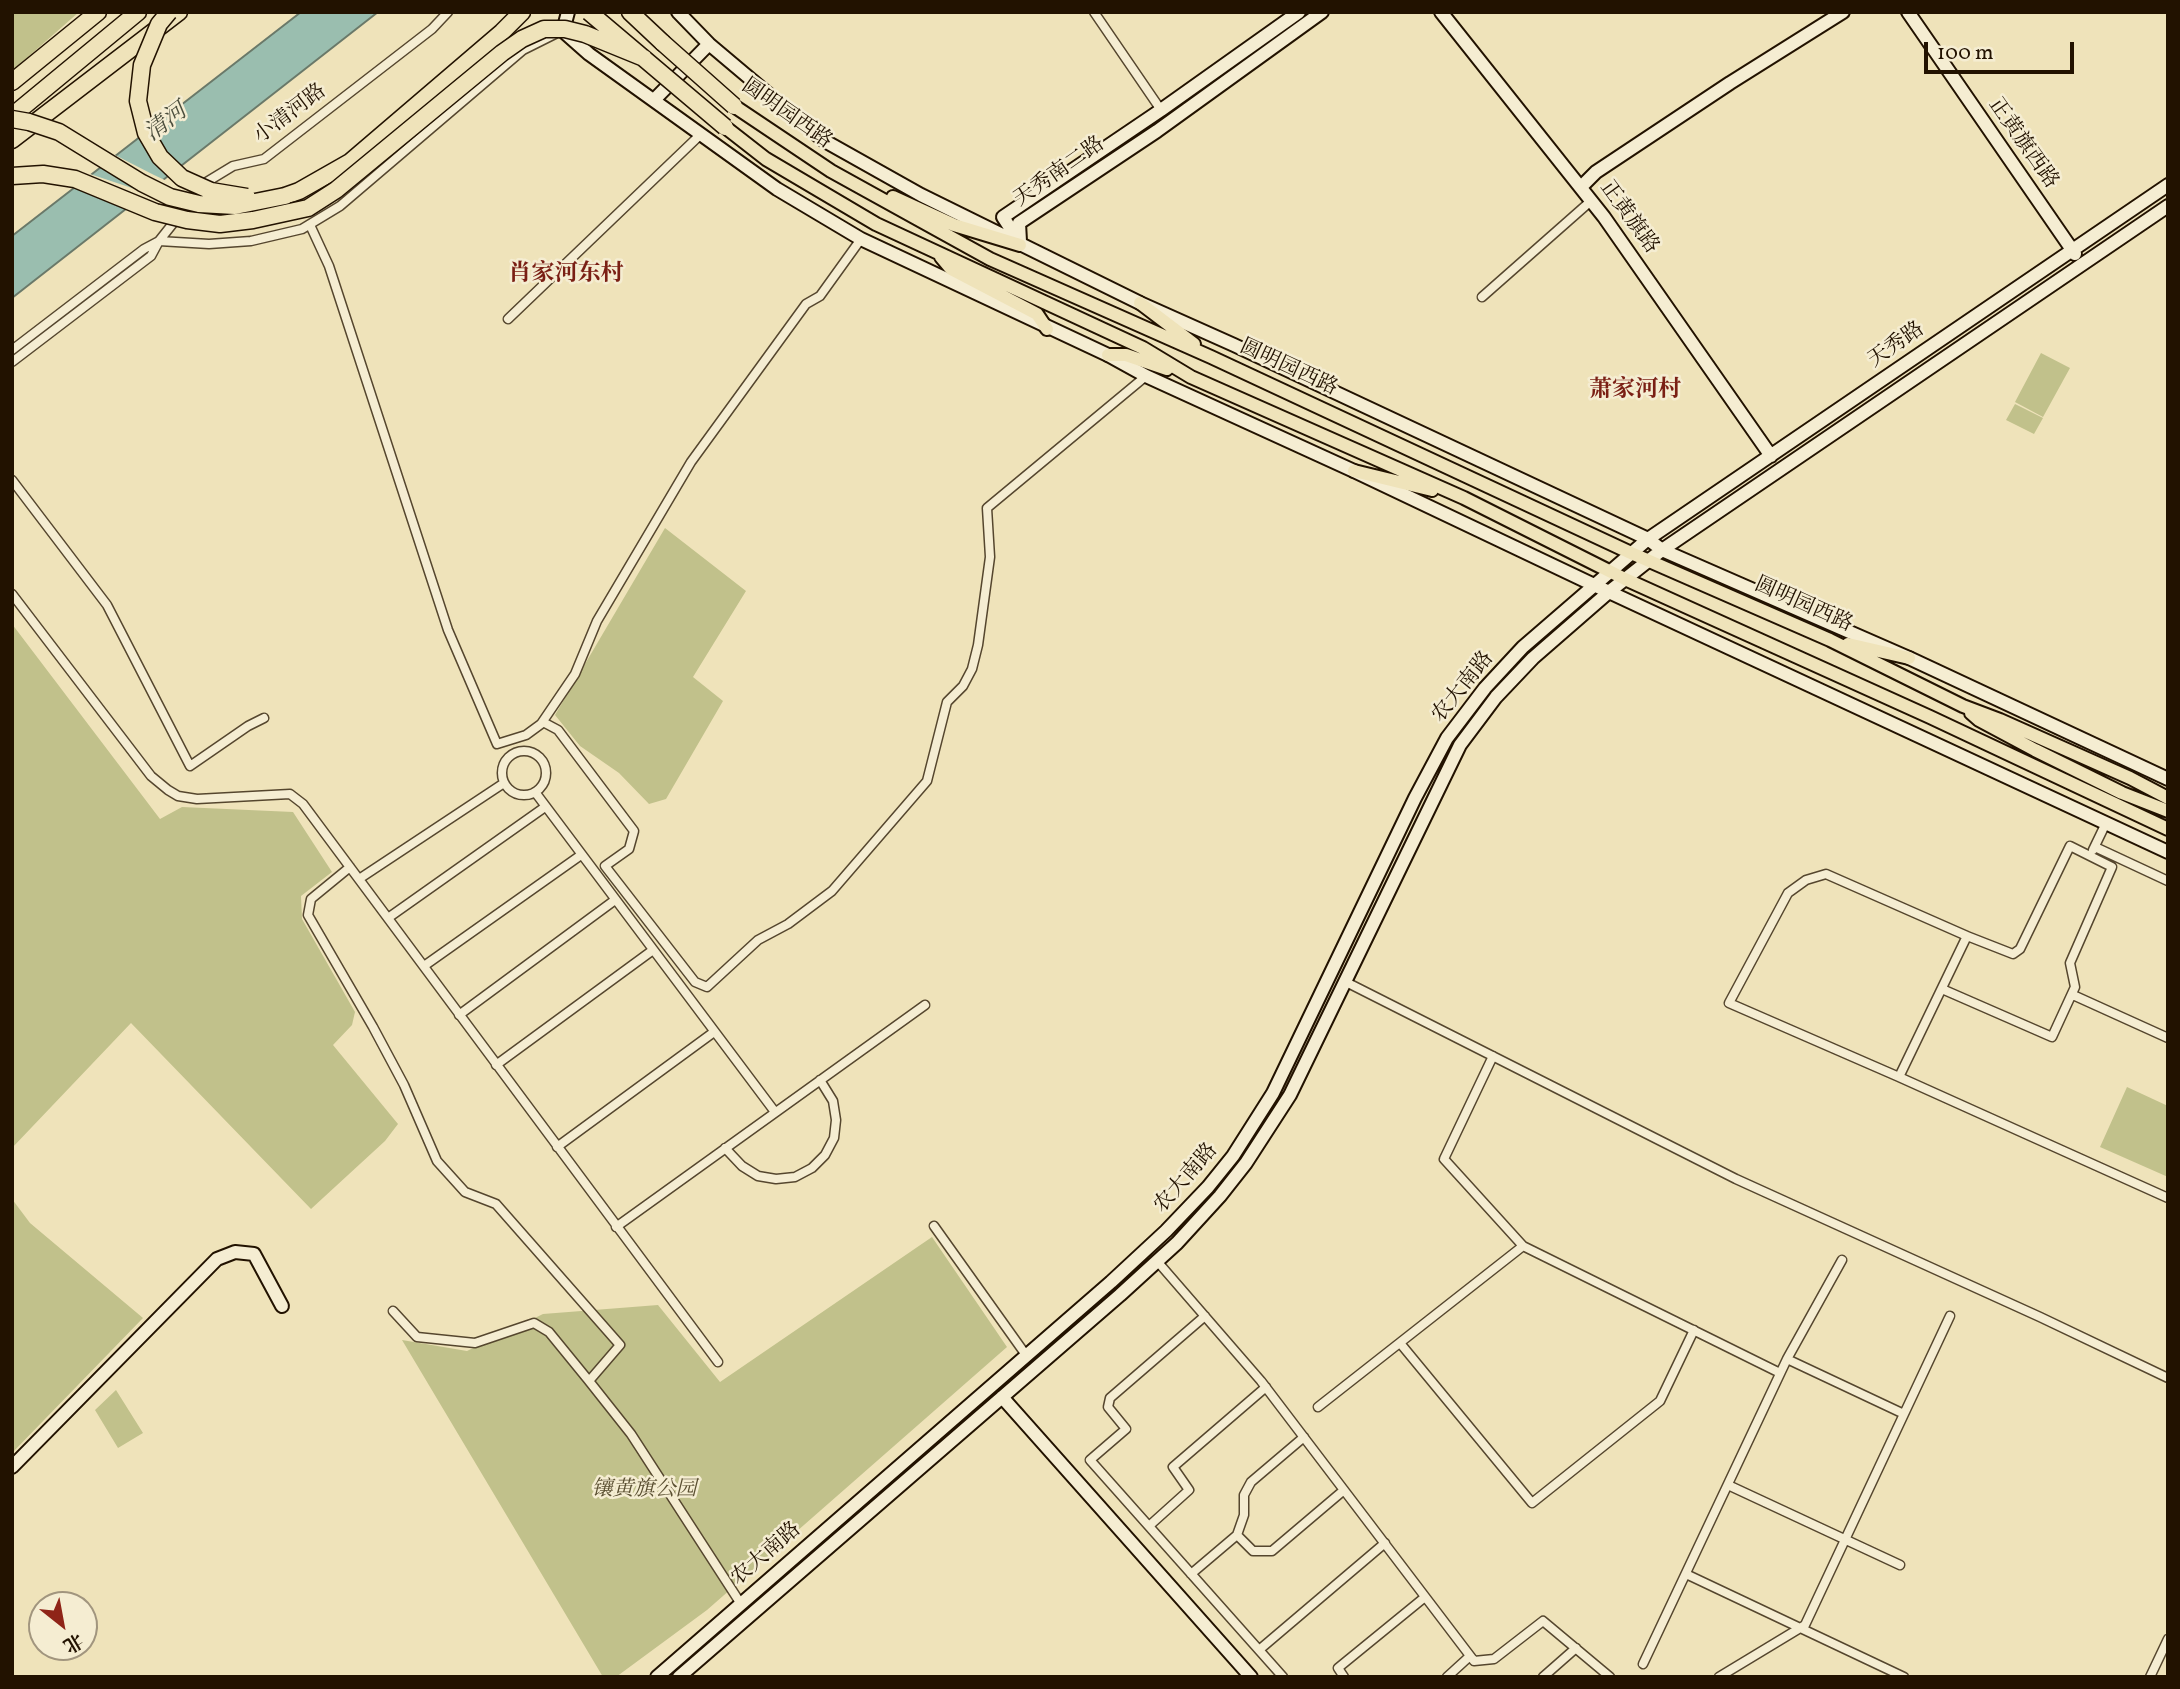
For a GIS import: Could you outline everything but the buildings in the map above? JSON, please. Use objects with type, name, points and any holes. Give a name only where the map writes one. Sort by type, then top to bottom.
[{"type":"highway","points":[[12,82],[98,12]]},
{"type":"highway","points":[[12,117],[138,12]]},
{"type":"highway","points":[[169,12],[159,24],[142,65],[138,101],[146,133],[160,157],[183,178],[211,191],[236,197],[285,196]]},
{"type":"highway","points":[[12,140],[179,12]]},
{"type":"highway","points":[[12,117],[59,132],[170,197],[199,204],[236,206],[285,196],[350,162],[522,12]]},
{"type":"highway","name":"圆明园西路","points":[[589,12],[725,127]]},
{"type":"highway","name":"圆明园西路","points":[[632,12],[734,106]]},
{"type":"highway","points":[[12,176],[43,174],[75,179],[155,212],[187,220],[220,224],[253,220],[308,208],[336,190],[502,53],[522,39],[544,29],[565,29],[585,34],[643,58]]},
{"type":"main road","name":"圆明园西路","points":[[734,106],[831,171],[990,259],[1211,357],[1648,561],[1830,640],[1963,706],[2028,732],[2168,798]]},
{"type":"main road","name":"圆明园西路","points":[[725,127],[766,159],[854,211],[939,254],[1143,348],[1191,377],[1464,498],[1625,579]]},
{"type":"main road","points":[[831,171],[954,225],[1020,245]]},
{"type":"main road","points":[[939,254],[951,270],[1037,314],[1047,329]]},
{"type":"main road","points":[[1140,303],[1211,357]]},
{"type":"main road","points":[[1108,355],[1126,355],[1191,377]]},
{"type":"main road","points":[[1354,471],[1464,498]]},
{"type":"main road","points":[[1625,579],[1930,717],[2168,829]]},
{"type":"main road","points":[[1830,640],[1909,658]]},
{"type":"main road","name":"圆明园西路","points":[[1963,706],[1979,720],[2035,750],[2122,793],[2168,811]]},
{"type":"street","name":"小清河路","points":[[12,362],[151,256],[159,241],[205,183],[233,166],[264,159],[432,29],[448,12]]},
{"type":"street","points":[[563,31],[568,12]]},
{"type":"street","name":"圆明园西路","points":[[678,12],[709,44],[823,140],[921,195],[1140,303],[1648,539],[1662,550],[1909,658],[2168,779]]},
{"type":"street","points":[[1094,12],[1161,110]]},
{"type":"street","name":"天秀南二路","points":[[1020,245],[1003,217],[1299,12]]},
{"type":"street","name":"天秀南二路","points":[[1020,245],[1019,223],[1157,131],[1322,12]]},
{"type":"street","name":"正黄旗路","points":[[1441,12],[1591,200],[1771,456]]},
{"type":"street","points":[[1581,187],[1596,172],[1843,12]]},
{"type":"street","name":"正黄旗西路","points":[[1908,12],[2081,263]]},
{"type":"street","points":[[159,241],[209,244],[251,242],[280,236],[310,225],[340,206],[523,50],[563,31]]},
{"type":"street","points":[[563,31],[589,54],[777,189],[860,239],[1594,586],[2168,852]]},
{"type":"street","points":[[654,100],[709,44]]},
{"type":"street","points":[[508,319],[700,135]]},
{"type":"street","name":"天秀路","points":[[1631,553],[2168,185]]},
{"type":"street","points":[[1482,298],[1591,200]]},
{"type":"street","name":"天秀路","points":[[1625,579],[1662,550],[2168,206]]},
{"type":"street","points":[[310,225],[329,267],[448,630],[497,744],[508,756]]},
{"type":"street","points":[[497,744],[526,735],[543,722],[575,674],[597,621],[691,462],[806,304],[820,296],[860,239]]},
{"type":"street","name":"小清河路","points":[[12,350],[144,249],[159,241]]},
{"type":"street","points":[[543,722],[558,730],[634,831],[629,849],[605,866],[695,982],[707,988],[758,940],[788,924],[832,891],[927,781],[947,702],[963,686],[972,669],[978,645],[990,557],[987,508],[1146,376]]},
{"type":"street","points":[[12,480],[107,605],[190,766],[264,718]]},
{"type":"street","name":"农大南路","points":[[664,1674],[1166,1231],[1208,1187],[1233,1156],[1273,1093],[1415,798],[1447,738],[1485,688],[1523,647],[1631,553]]},
{"type":"street","name":"农大南路","points":[[680,1677],[1157,1261],[1220,1196],[1268,1132],[1290,1095],[1460,745],[1496,697],[1533,658],[1625,579]]},
{"type":"street","points":[[12,594],[159,783],[178,796],[197,799],[290,794],[303,804],[718,1362]]},
{"type":"street","points":[[522,750],[530,751],[542,760],[546,775],[535,792],[521,795],[514,793],[504,783],[501,769],[508,756],[522,750]]},
{"type":"street","points":[[359,878],[504,783]]},
{"type":"street","points":[[535,792],[775,1112]]},
{"type":"street","points":[[388,918],[545,807]]},
{"type":"street","points":[[2091,856],[2105,823]]},
{"type":"street","points":[[1942,989],[2053,1037],[2075,987],[2070,963],[2112,867],[2070,846],[2020,949],[2013,954],[1826,874],[1806,880],[1788,893],[1729,1003],[2168,1198]]},
{"type":"street","points":[[2095,847],[2168,881]]},
{"type":"street","points":[[424,966],[581,855]]},
{"type":"street","points":[[350,867],[311,899],[308,915],[392,1062],[437,1161],[465,1192],[496,1204],[620,1345],[589,1381]]},
{"type":"street","points":[[459,1015],[615,900]]},
{"type":"street","points":[[1899,1077],[1967,936]]},
{"type":"street","points":[[496,1065],[653,950]]},
{"type":"street","points":[[1344,981],[1736,1179],[2168,1378]]},
{"type":"street","points":[[2073,995],[2168,1038]]},
{"type":"street","points":[[616,1227],[925,1005]]},
{"type":"street","points":[[557,1147],[714,1032]]},
{"type":"street","points":[[1493,1056],[1444,1159],[1523,1246],[1780,1373]]},
{"type":"street","points":[[725,1148],[742,1167],[758,1175],[776,1179],[795,1177],[812,1168],[825,1155],[834,1138],[836,1119],[833,1101],[820,1080]]},
{"type":"street","points":[[934,1226],[1026,1355]]},
{"type":"street","points":[[1318,1407],[1523,1246]]},
{"type":"street","points":[[12,1467],[218,1259],[234,1252],[254,1254],[282,1306]]},
{"type":"street","points":[[1643,1664],[1780,1373],[1842,1260]]},
{"type":"street","points":[[1157,1261],[1266,1387],[1474,1661],[1494,1659],[1543,1621],[1610,1677]]},
{"type":"street","points":[[393,1311],[417,1337],[475,1343],[534,1323],[549,1332],[631,1434],[741,1604]]},
{"type":"street","points":[[1205,1316],[1110,1398],[1108,1407],[1126,1429],[1090,1460],[1283,1677]]},
{"type":"street","points":[[1719,1677],[1805,1625],[1950,1316]]},
{"type":"street","points":[[1400,1343],[1532,1503],[1660,1401],[1694,1330]]},
{"type":"street","points":[[1787,1359],[1904,1414]]},
{"type":"street","points":[[1149,1526],[1189,1490],[1173,1466],[1266,1387]]},
{"type":"street","points":[[1002,1397],[1251,1677]]},
{"type":"street","points":[[1191,1574],[1237,1535],[1244,1515],[1244,1495],[1251,1482],[1304,1437]]},
{"type":"street","points":[[1728,1485],[1899,1565]]},
{"type":"street","points":[[1237,1535],[1253,1551],[1272,1551],[1344,1490]]},
{"type":"street","points":[[1259,1650],[1385,1543]]},
{"type":"street","points":[[1686,1574],[1904,1677]]},
{"type":"street","points":[[1344,1677],[1338,1668],[1425,1597]]},
{"type":"street","points":[[2150,1677],[2168,1639]]},
{"type":"street","points":[[1543,1677],[1576,1648]]},
{"type":"street","points":[[1447,1677],[1470,1657]]},
{"type":"green space","points":[[12,12],[79,12],[12,71]]},
{"type":"green space","points":[[2041,353],[2070,368],[2043,417],[2015,402]]},
{"type":"green space","points":[[2015,404],[2043,418],[2034,434],[2006,420]]},
{"type":"green space","points":[[665,528],[746,591],[693,677],[723,701],[666,799],[649,804],[619,773],[580,746],[555,715]]},
{"type":"green space","points":[[12,624],[160,819],[182,807],[293,812],[332,872],[301,896],[302,919],[355,1012],[352,1025],[333,1045],[398,1124],[385,1141],[311,1209],[131,1023],[12,1148]]},
{"type":"green space","points":[[2127,1087],[2168,1106],[2168,1177],[2100,1147]]},
{"type":"green space","points":[[12,1199],[30,1223],[143,1318],[12,1453]]},
{"type":"green space","name":"镶黄旗公园","points":[[932,1237],[1007,1347],[707,1610],[616,1677],[603,1677],[402,1340],[467,1351],[543,1314],[658,1305],[720,1382]]},
{"type":"green space","points":[[116,1390],[143,1433],[118,1448],[95,1410]]},
{"type":"water","name":"清河","points":[[301,12],[378,12],[12,298],[12,236]]},
{"type":"pier","points":[[113,154],[169,182],[159,189],[102,162]]},
{"type":"pier","points":[[87,173],[151,195],[140,204],[77,181]]},
{"type":"district","name":"肖家河东村","points":[[566,276]]},
{"type":"district","name":"萧家河村","points":[[1635,392]]}]
